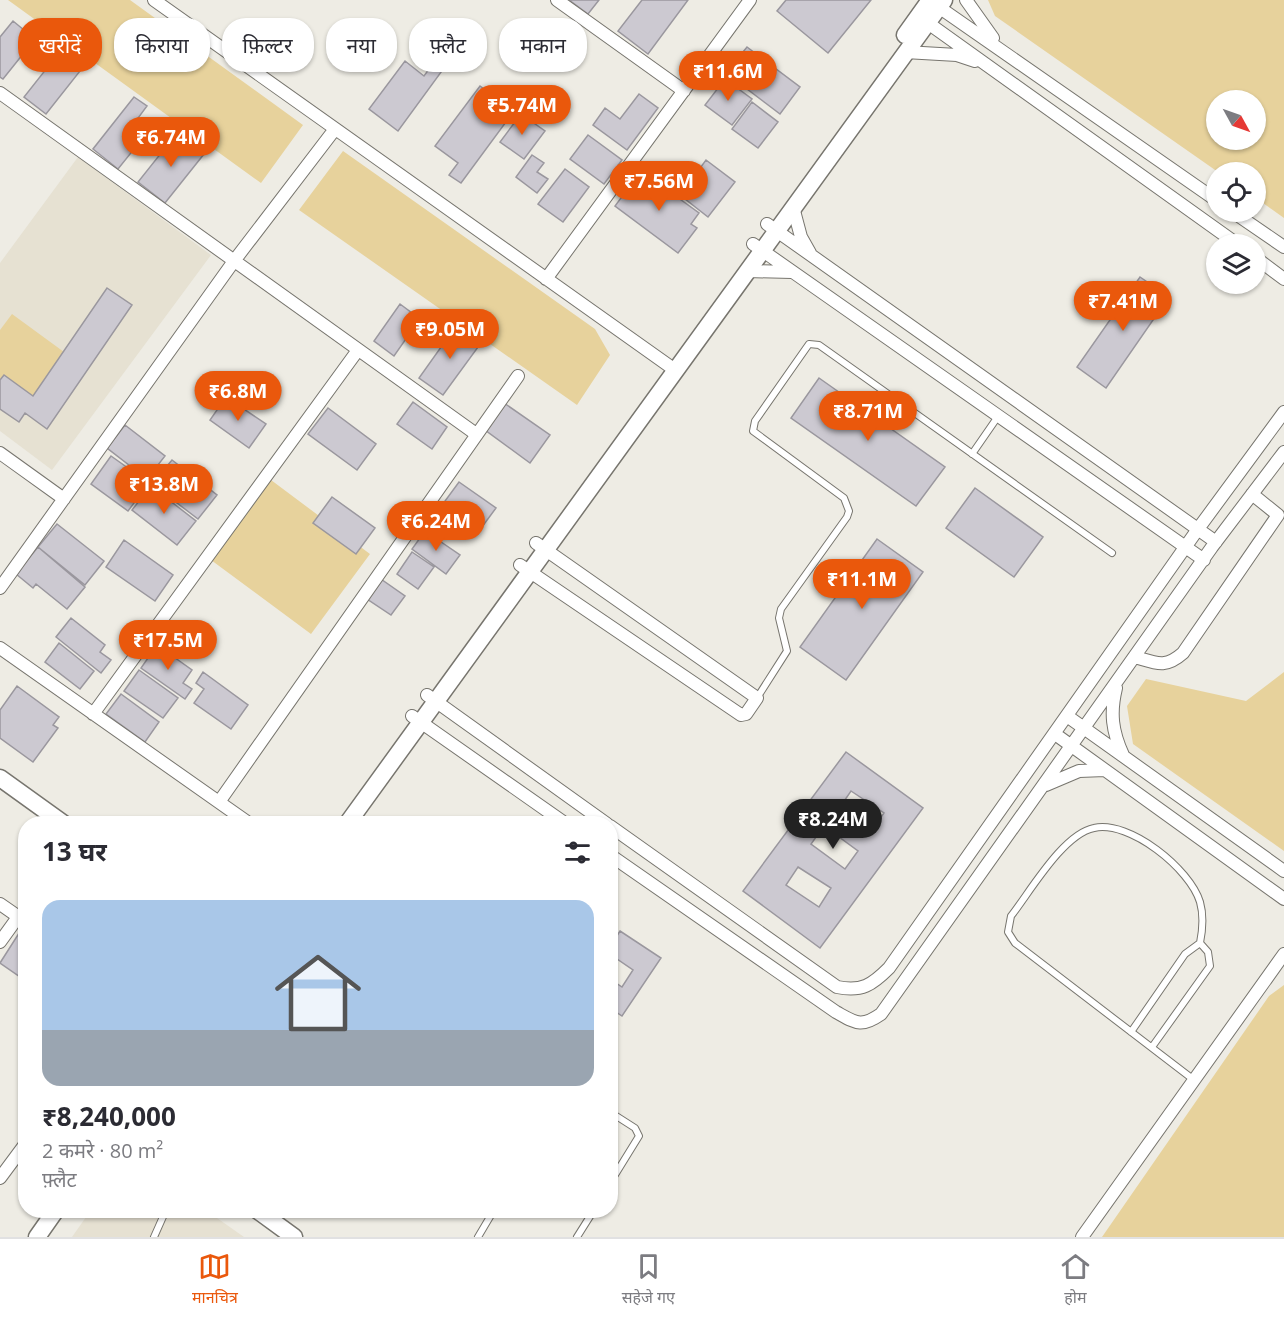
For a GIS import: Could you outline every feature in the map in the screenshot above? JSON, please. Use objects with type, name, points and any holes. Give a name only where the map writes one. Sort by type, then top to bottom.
[{"type":"street","points":[[154,0],[670,367]]},
{"type":"street","points":[[557,0],[684,91]]},
{"type":"street","points":[[546,279],[750,0]]},
{"type":"street","points":[[966,0],[981,26],[1006,54]]},
{"type":"street","points":[[929,7],[1006,54],[1206,193]]},
{"type":"street","points":[[771,227],[793,207],[905,52],[929,7]]},
{"type":"street","points":[[929,7],[991,67],[1223,234]]},
{"type":"street","points":[[341,816],[416,719],[929,7]]},
{"type":"street","points":[[905,52],[957,55],[991,67]]},
{"type":"street","points":[[0,93],[476,434]]},
{"type":"street","points":[[0,588],[234,261],[335,129]]},
{"type":"street","points":[[793,207],[801,237],[811,255]]},
{"type":"street","points":[[1248,222],[1284,247]]},
{"type":"street","points":[[771,227],[1216,542]]},
{"type":"street","points":[[670,367],[747,271],[757,247]]},
{"type":"street","points":[[757,247],[1204,560]]},
{"type":"street","points":[[1266,266],[1284,279]]},
{"type":"street","points":[[747,271],[793,272]]},
{"type":"street","points":[[93,714],[358,350]]},
{"type":"street","points":[[219,802],[518,376]]},
{"type":"street","points":[[618,831],[837,987],[854,991],[872,985],[889,968],[1198,529],[1284,412]]},
{"type":"street","points":[[618,861],[836,1012],[856,1023],[868,1022],[881,1014],[1216,542],[1284,452]]},
{"type":"street","points":[[0,453],[64,500]]},
{"type":"street","points":[[1135,657],[1159,663],[1171,663],[1188,645],[1278,515],[1252,494]]},
{"type":"street","points":[[525,568],[741,715],[746,714],[758,698],[541,546]]},
{"type":"street","points":[[0,648],[239,816]]},
{"type":"street","points":[[1118,681],[1111,711],[1115,736],[1124,756]]},
{"type":"street","points":[[431,698],[596,816]]},
{"type":"street","points":[[1067,716],[1284,871]]},
{"type":"street","points":[[352,816],[416,719]]},
{"type":"street","points":[[416,719],[555,816]]},
{"type":"street","points":[[1055,734],[1284,899]]},
{"type":"street","points":[[1042,787],[1078,771],[1105,770]]},
{"type":"street","points":[[0,778],[53,816]]},
{"type":"street","points":[[0,904],[18,916]]},
{"type":"street","points":[[0,942],[18,923]]},
{"type":"street","points":[[1082,1237],[1284,954]]},
{"type":"street","points":[[0,1178],[18,1154]]},
{"type":"street","points":[[37,1237],[50,1218]]},
{"type":"street","points":[[50,1237],[63,1218]]},
{"type":"street","points":[[268,1218],[294,1237]]},
{"type":"lane","points":[[758,698],[787,651],[779,618],[781,609],[847,518],[849,511],[844,498],[753,431],[755,421],[809,344],[819,345],[1112,553]]},
{"type":"lane","points":[[972,454],[999,415]]},
{"type":"lane","points":[[1131,1032],[1185,954],[1200,943],[1203,922],[1199,900],[1185,874],[1140,839],[1116,827],[1093,828],[1072,838],[1053,861],[1011,916],[1008,932],[1015,943],[1131,1032],[1152,1047],[1194,1080]]},
{"type":"lane","points":[[1152,1047],[1210,966],[1208,952],[1200,943]]},
{"type":"lane","points":[[618,1117],[636,1128],[639,1136],[618,1170]]},
{"type":"lane","points":[[154,1237],[162,1218]]},
{"type":"lane","points":[[477,1237],[489,1218]]},
{"type":"lane","points":[[577,1237],[589,1218]]},
{"type":"shaded area","points":[[8,0],[130,0],[155,18],[114,18],[114,72],[210,72],[210,58],[222,66],[222,72],[230,72],[303,125],[261,183],[102,68],[102,18],[33,18]]},
{"type":"shaded area","points":[[988,0],[1284,0],[1284,218],[1266,205],[1266,162],[1206,164],[995,16]]},
{"type":"shaded area","points":[[343,151],[595,329],[610,355],[577,405],[299,210]]},
{"type":"shaded area","points":[[78,157],[211,255],[52,470],[0,431],[0,263]]},
{"type":"shaded area","points":[[12,314],[64,352],[33,396],[4,375],[0,379],[0,330]]},
{"type":"shaded area","points":[[271,480],[370,554],[311,634],[211,560]]},
{"type":"shaded area","points":[[1284,672],[1284,851],[1133,744],[1127,706],[1146,679],[1246,701]]},
{"type":"shaded area","points":[[1284,985],[1284,1237],[1102,1237],[1269,996]]},
{"type":"shaded area","points":[[85,1218],[217,1218],[244,1237],[72,1237]]},
{"type":"building","points":[[569,0],[599,0],[588,14]]},
{"type":"building","points":[[642,0],[688,0],[648,54],[618,31]]},
{"type":"building","points":[[786,0],[871,0],[828,53],[777,11]]},
{"type":"building","points":[[13,21],[18,25],[18,60],[3,79],[0,77],[0,37]]},
{"type":"building","points":[[747,47],[800,87],[780,114],[726,73]]},
{"type":"building","points":[[405,61],[409,64],[409,72],[419,72],[424,76],[427,72],[441,72],[398,131],[369,109]]},
{"type":"building","points":[[44,72],[79,72],[46,114],[24,97]]},
{"type":"building","points":[[725,79],[752,99],[732,125],[705,105]]},
{"type":"building","points":[[480,86],[514,111],[461,183],[449,175],[458,163],[435,146]]},
{"type":"building","points":[[639,94],[658,108],[627,150],[593,125],[605,108],[620,119]]},
{"type":"building","points":[[134,97],[147,106],[138,118],[151,128],[118,169],[93,149]]},
{"type":"building","points":[[752,102],[778,122],[758,148],[732,129]]},
{"type":"building","points":[[521,114],[545,131],[524,159],[500,142]]},
{"type":"building","points":[[181,128],[185,132],[178,141],[194,153],[201,143],[208,149],[165,203],[138,182]]},
{"type":"building","points":[[588,135],[622,160],[604,184],[570,159]]},
{"type":"building","points":[[532,155],[544,163],[537,172],[548,179],[537,193],[516,177]]},
{"type":"building","points":[[706,160],[735,182],[708,217],[680,195]]},
{"type":"building","points":[[565,169],[589,187],[563,222],[538,204]]},
{"type":"building","points":[[641,171],[699,213],[691,224],[697,228],[678,253],[615,206]]},
{"type":"building","points":[[1140,277],[1169,297],[1106,388],[1077,367]]},
{"type":"building","points":[[107,288],[132,305],[47,429],[25,413],[19,422],[0,409],[0,380],[4,375],[33,396]]},
{"type":"building","points":[[400,304],[420,319],[394,356],[374,341]]},
{"type":"building","points":[[456,326],[481,343],[443,395],[419,378]]},
{"type":"building","points":[[819,378],[945,467],[916,506],[791,418]]},
{"type":"building","points":[[226,397],[266,424],[249,448],[210,420]]},
{"type":"building","points":[[413,402],[447,427],[432,449],[397,424]]},
{"type":"building","points":[[504,403],[550,435],[530,463],[485,430]]},
{"type":"building","points":[[328,408],[376,444],[357,470],[308,434]]},
{"type":"building","points":[[125,425],[165,456],[147,479],[107,448]]},
{"type":"building","points":[[111,456],[149,483],[128,511],[91,484]]},
{"type":"building","points":[[172,460],[217,495],[198,519],[152,484]]},
{"type":"building","points":[[459,482],[496,508],[482,527],[445,501]]},
{"type":"building","points":[[151,486],[196,521],[177,545],[132,510]]},
{"type":"building","points":[[975,488],[1043,537],[1014,577],[946,528]]},
{"type":"building","points":[[332,497],[375,528],[356,554],[313,523]]},
{"type":"building","points":[[57,524],[104,561],[85,585],[38,547]]},
{"type":"building","points":[[425,531],[460,555],[446,574],[412,549]]},
{"type":"building","points":[[877,539],[923,572],[846,680],[800,647]]},
{"type":"building","points":[[124,540],[173,575],[155,601],[106,567]]},
{"type":"building","points":[[38,547],[85,587],[67,609],[36,584],[33,588],[16,574]]},
{"type":"building","points":[[412,552],[434,567],[418,589],[397,574]]},
{"type":"building","points":[[378,577],[405,596],[391,615],[364,597]]},
{"type":"building","points":[[71,618],[105,645],[100,652],[111,660],[101,673],[56,637]]},
{"type":"building","points":[[59,643],[94,671],[80,689],[45,662]]},
{"type":"building","points":[[157,645],[192,670],[183,683],[192,689],[185,699],[141,668]]},
{"type":"building","points":[[139,670],[178,698],[163,718],[124,691]]},
{"type":"building","points":[[203,672],[248,705],[231,729],[194,703],[204,689],[196,683]]},
{"type":"building","points":[[17,686],[59,717],[53,725],[58,728],[33,762],[0,738],[0,710]]},
{"type":"building","points":[[121,694],[159,722],[145,742],[106,714]]},
{"type":"building","points":[[846,752],[923,808],[820,948],[743,891]],"holes":[[[851,791],[884,813],[872,830],[840,807]],[[824,826],[858,851],[845,869],[811,844]],[[798,867],[831,888],[819,907],[786,885]]]},
{"type":"building","points":[[620,931],[661,958],[622,1016],[618,1013],[618,984],[622,987],[633,970],[618,960]]},
{"type":"building","points":[[18,935],[18,975],[0,963]]}]
